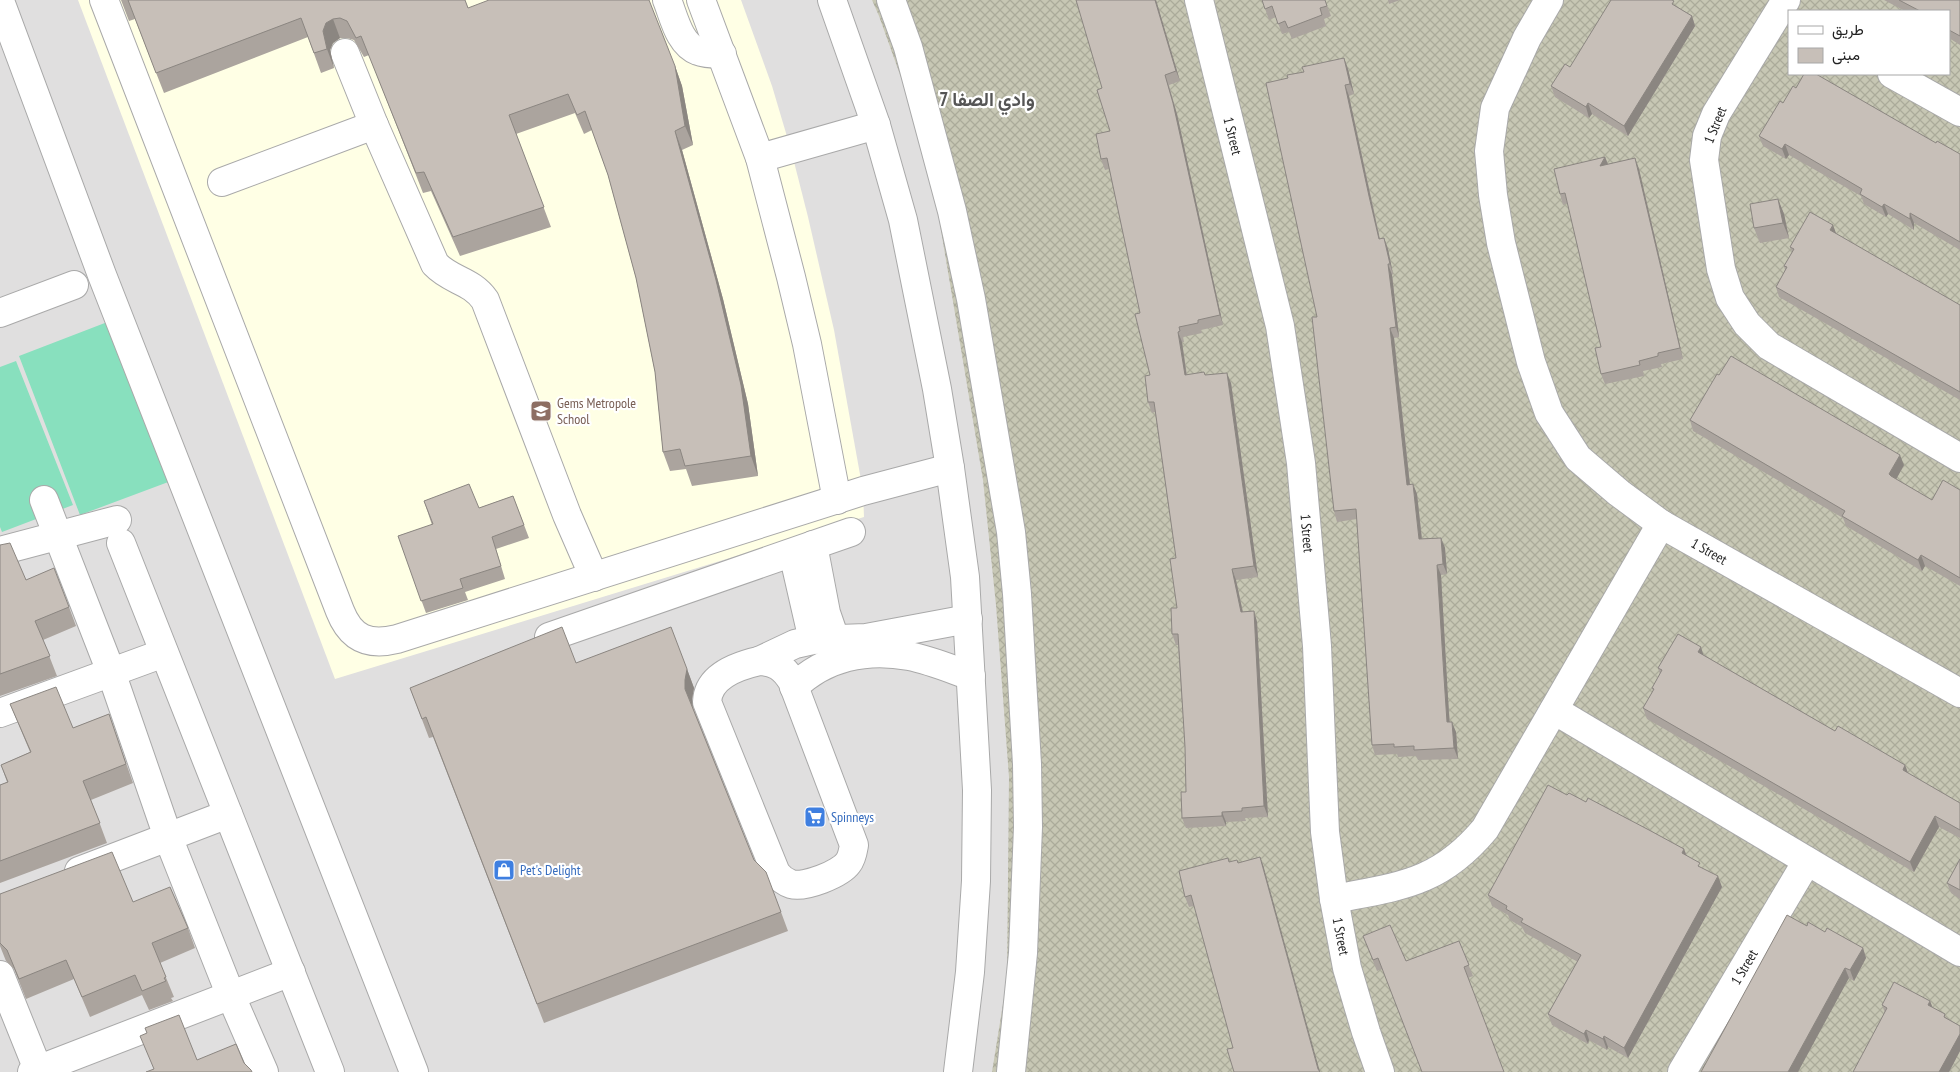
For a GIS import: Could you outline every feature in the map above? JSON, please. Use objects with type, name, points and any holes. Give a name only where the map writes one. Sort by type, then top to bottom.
[{"type":"street","points":[[104,0],[345,624],[355,635],[369,641],[383,643],[907,478],[950,468]]},
{"type":"street","points":[[667,0],[680,34],[687,44],[700,52],[722,54]]},
{"type":"street","points":[[700,0],[760,158],[805,335],[837,500]]},
{"type":"street","points":[[832,0],[876,125],[903,220],[930,350],[950,468],[965,577],[977,790],[976,881],[970,972],[958,1072]]},
{"type":"street","points":[[891,0],[908,48],[952,211],[971,299],[1010,532],[1018,604],[1027,764],[1028,827],[1023,953],[1012,1072]]},
{"type":"street","name":"1 Street","points":[[1199,0],[1280,326],[1301,463],[1317,646],[1324,832],[1347,968],[1380,1072]]},
{"type":"street","name":"1 Street","points":[[1548,0],[1527,38],[1495,108],[1489,151],[1493,195],[1501,243],[1531,362],[1549,413],[1578,458],[1619,493],[1661,524],[1960,693]]},
{"type":"street","points":[[0,1],[102,275],[414,1072]]},
{"type":"street","name":"1 Street","points":[[1785,9],[1716,114],[1707,136],[1704,160],[1706,183],[1721,269],[1730,298],[1747,324],[1769,346],[1960,458]]},
{"type":"street","points":[[345,53],[374,125],[436,264],[451,278],[471,285],[479,291],[485,300],[567,515],[594,577]]},
{"type":"street","points":[[1894,75],[1960,112]]},
{"type":"street","points":[[222,182],[374,125]]},
{"type":"street","points":[[760,158],[876,125]]},
{"type":"street","points":[[1,309],[74,285]]},
{"type":"street","points":[[44,500],[111,672],[168,837],[231,996],[264,1072]]},
{"type":"street","points":[[1334,899],[1403,885],[1427,877],[1449,864],[1468,848],[1484,828],[1661,524]]},
{"type":"street","points":[[0,551],[57,535],[119,531],[164,653],[330,1072]]},
{"type":"street","points":[[549,637],[851,532]]},
{"type":"street","points":[[803,549],[826,613],[824,639]]},
{"type":"street","points":[[794,687],[815,669],[867,646],[968,619]]},
{"type":"street","points":[[759,661],[767,661],[782,668],[788,674],[854,845],[850,862],[844,868],[837,873],[799,885],[790,884],[776,873],[707,702],[708,694],[715,680],[794,644],[824,639],[867,646],[909,656],[971,676]]},
{"type":"street","points":[[0,713],[164,653]]},
{"type":"street","points":[[1554,710],[1960,952]]},
{"type":"street","points":[[56,879],[228,814]]},
{"type":"street","name":"1 Street","points":[[1682,1072],[1807,861]]},
{"type":"street","points":[[0,975],[36,1071],[291,972]]},
{"type":"shaded area","points":[[0,0],[872,0],[880,16],[907,0],[1960,0],[1960,1072],[0,1072]]},
{"type":"shaded area","name":"Gems Metropole School","points":[[78,0],[741,0],[772,86],[808,217],[834,330],[863,491],[864,517],[335,679]]},
{"type":"shaded area","points":[[872,0],[1960,0],[1960,1072],[992,1072],[1007,979],[1009,777],[996,605],[983,480],[928,153]]},
{"type":"green space","points":[[110,321],[171,481],[80,515],[19,356]]},
{"type":"green space","points":[[16,361],[73,505],[2,532],[0,527],[0,367]]},
{"type":"building","points":[[128,0],[465,0],[468,8],[489,0],[649,0],[675,66],[685,126],[675,131],[716,280],[741,385],[751,456],[685,466],[680,449],[663,452],[655,372],[636,278],[608,175],[585,111],[577,115],[568,94],[509,115],[544,207],[453,237],[424,172],[416,173],[361,36],[356,38],[347,21],[340,18],[326,23],[323,31],[327,49],[314,53],[301,18],[156,73]]},
{"type":"building","points":[[1076,0],[1155,0],[1176,71],[1165,75],[1173,103],[1220,315],[1179,327],[1180,331],[1178,332],[1185,375],[1204,372],[1205,375],[1227,373],[1254,566],[1232,569],[1241,612],[1254,611],[1264,806],[1242,808],[1242,811],[1222,812],[1222,816],[1182,818],[1181,792],[1186,792],[1185,747],[1178,634],[1172,634],[1171,608],[1177,608],[1170,559],[1176,558],[1154,402],[1148,402],[1145,376],[1150,375],[1135,314],[1140,313],[1107,158],[1101,159],[1096,134],[1110,131],[1097,90],[1102,88]]},
{"type":"building","points":[[1262,0],[1325,0],[1327,6],[1320,8],[1322,15],[1288,28],[1285,21],[1278,24],[1272,6],[1265,9]]},
{"type":"building","points":[[1611,0],[1672,0],[1674,1],[1672,4],[1692,16],[1624,126],[1588,103],[1586,107],[1551,86],[1565,64],[1570,67]]},
{"type":"building","points":[[1899,0],[1960,0],[1960,36],[1950,31],[1950,10],[1918,10]]},
{"type":"building","points":[[1344,58],[1350,84],[1345,85],[1369,196],[1379,239],[1384,238],[1390,264],[1388,264],[1396,327],[1390,328],[1407,485],[1413,484],[1419,539],[1441,538],[1443,564],[1437,565],[1447,722],[1452,722],[1454,748],[1414,750],[1414,746],[1394,747],[1394,744],[1372,745],[1356,509],[1334,511],[1312,317],[1317,317],[1266,83],[1288,78],[1287,75],[1304,72],[1302,67]]},
{"type":"building","points":[[1803,75],[1818,75],[1936,143],[1937,141],[1960,154],[1960,242],[1910,213],[1910,219],[1884,204],[1882,207],[1860,194],[1862,189],[1785,144],[1782,149],[1759,136],[1780,101],[1783,103],[1793,86],[1796,88]]},
{"type":"building","points":[[1605,157],[1600,166],[1635,158],[1680,348],[1658,353],[1658,356],[1639,361],[1640,365],[1601,374],[1595,348],[1601,347],[1565,193],[1560,194],[1554,169]]},
{"type":"building","points":[[1778,199],[1783,223],[1754,228],[1750,204]]},
{"type":"building","points":[[1810,212],[1833,225],[1830,230],[1960,305],[1960,392],[1776,287],[1787,267],[1784,266],[1794,249],[1790,247]]},
{"type":"building","points":[[1731,356],[1900,455],[1889,474],[1932,500],[1943,480],[1960,490],[1960,578],[1921,555],[1918,560],[1842,516],[1845,511],[1690,420],[1717,374],[1719,375]]},
{"type":"building","points":[[469,484],[479,508],[513,496],[524,525],[492,537],[501,566],[460,579],[463,588],[421,601],[398,536],[433,524],[424,501]]},
{"type":"building","points":[[10,543],[26,580],[54,568],[69,607],[35,621],[50,656],[0,674],[0,545]]},
{"type":"building","points":[[562,627],[576,663],[671,627],[687,669],[685,689],[754,860],[766,872],[781,912],[537,1004],[426,717],[422,719],[410,688]]},
{"type":"building","points":[[1678,634],[1701,647],[1698,652],[1835,731],[1838,726],[1905,765],[1903,770],[1960,803],[1960,830],[1935,816],[1910,862],[1643,708],[1662,670],[1658,668]]},
{"type":"building","points":[[56,687],[73,728],[109,714],[126,764],[83,781],[100,823],[0,861],[0,785],[8,782],[1,765],[31,752],[10,704]]},
{"type":"building","points":[[1548,785],[1586,802],[1588,798],[1649,830],[1684,849],[1682,853],[1700,863],[1698,866],[1718,876],[1624,1048],[1604,1036],[1603,1039],[1586,1030],[1584,1034],[1548,1014],[1581,955],[1521,922],[1523,919],[1506,909],[1507,906],[1488,895]]},
{"type":"building","points":[[112,852],[133,902],[170,887],[188,928],[152,943],[166,981],[142,991],[135,975],[82,997],[66,960],[19,979],[7,950],[0,943],[0,894]]},
{"type":"building","points":[[1260,857],[1320,1072],[1234,1072],[1227,1049],[1233,1048],[1191,895],[1185,897],[1179,871],[1228,858],[1229,862],[1237,860],[1238,863]]},
{"type":"building","points":[[1960,859],[1960,890],[1947,883]]},
{"type":"building","points":[[1787,915],[1807,926],[1808,922],[1825,932],[1827,928],[1863,948],[1850,970],[1845,968],[1788,1072],[1701,1072]]},
{"type":"building","points":[[1390,925],[1406,961],[1459,941],[1469,965],[1464,967],[1504,1072],[1422,1072],[1378,958],[1373,960],[1363,936]]},
{"type":"building","points":[[1894,982],[1930,1001],[1928,1005],[1945,1014],[1944,1017],[1960,1026],[1960,1034],[1939,1072],[1853,1072],[1887,1008],[1882,1005]]},
{"type":"building","points":[[179,1015],[197,1060],[236,1044],[244,1063],[252,1072],[146,1072],[154,1069],[140,1036],[147,1033],[145,1028]]},
{"type":"place","name":"Gems Metropole School","points":[[541,411]]},
{"type":"place","name":"Spinneys","points":[[815,817]]},
{"type":"place","name":"Pet's Delight","points":[[504,870]]},
{"type":"district","name":"وادي الصفا 7","points":[[987,99]]}]
